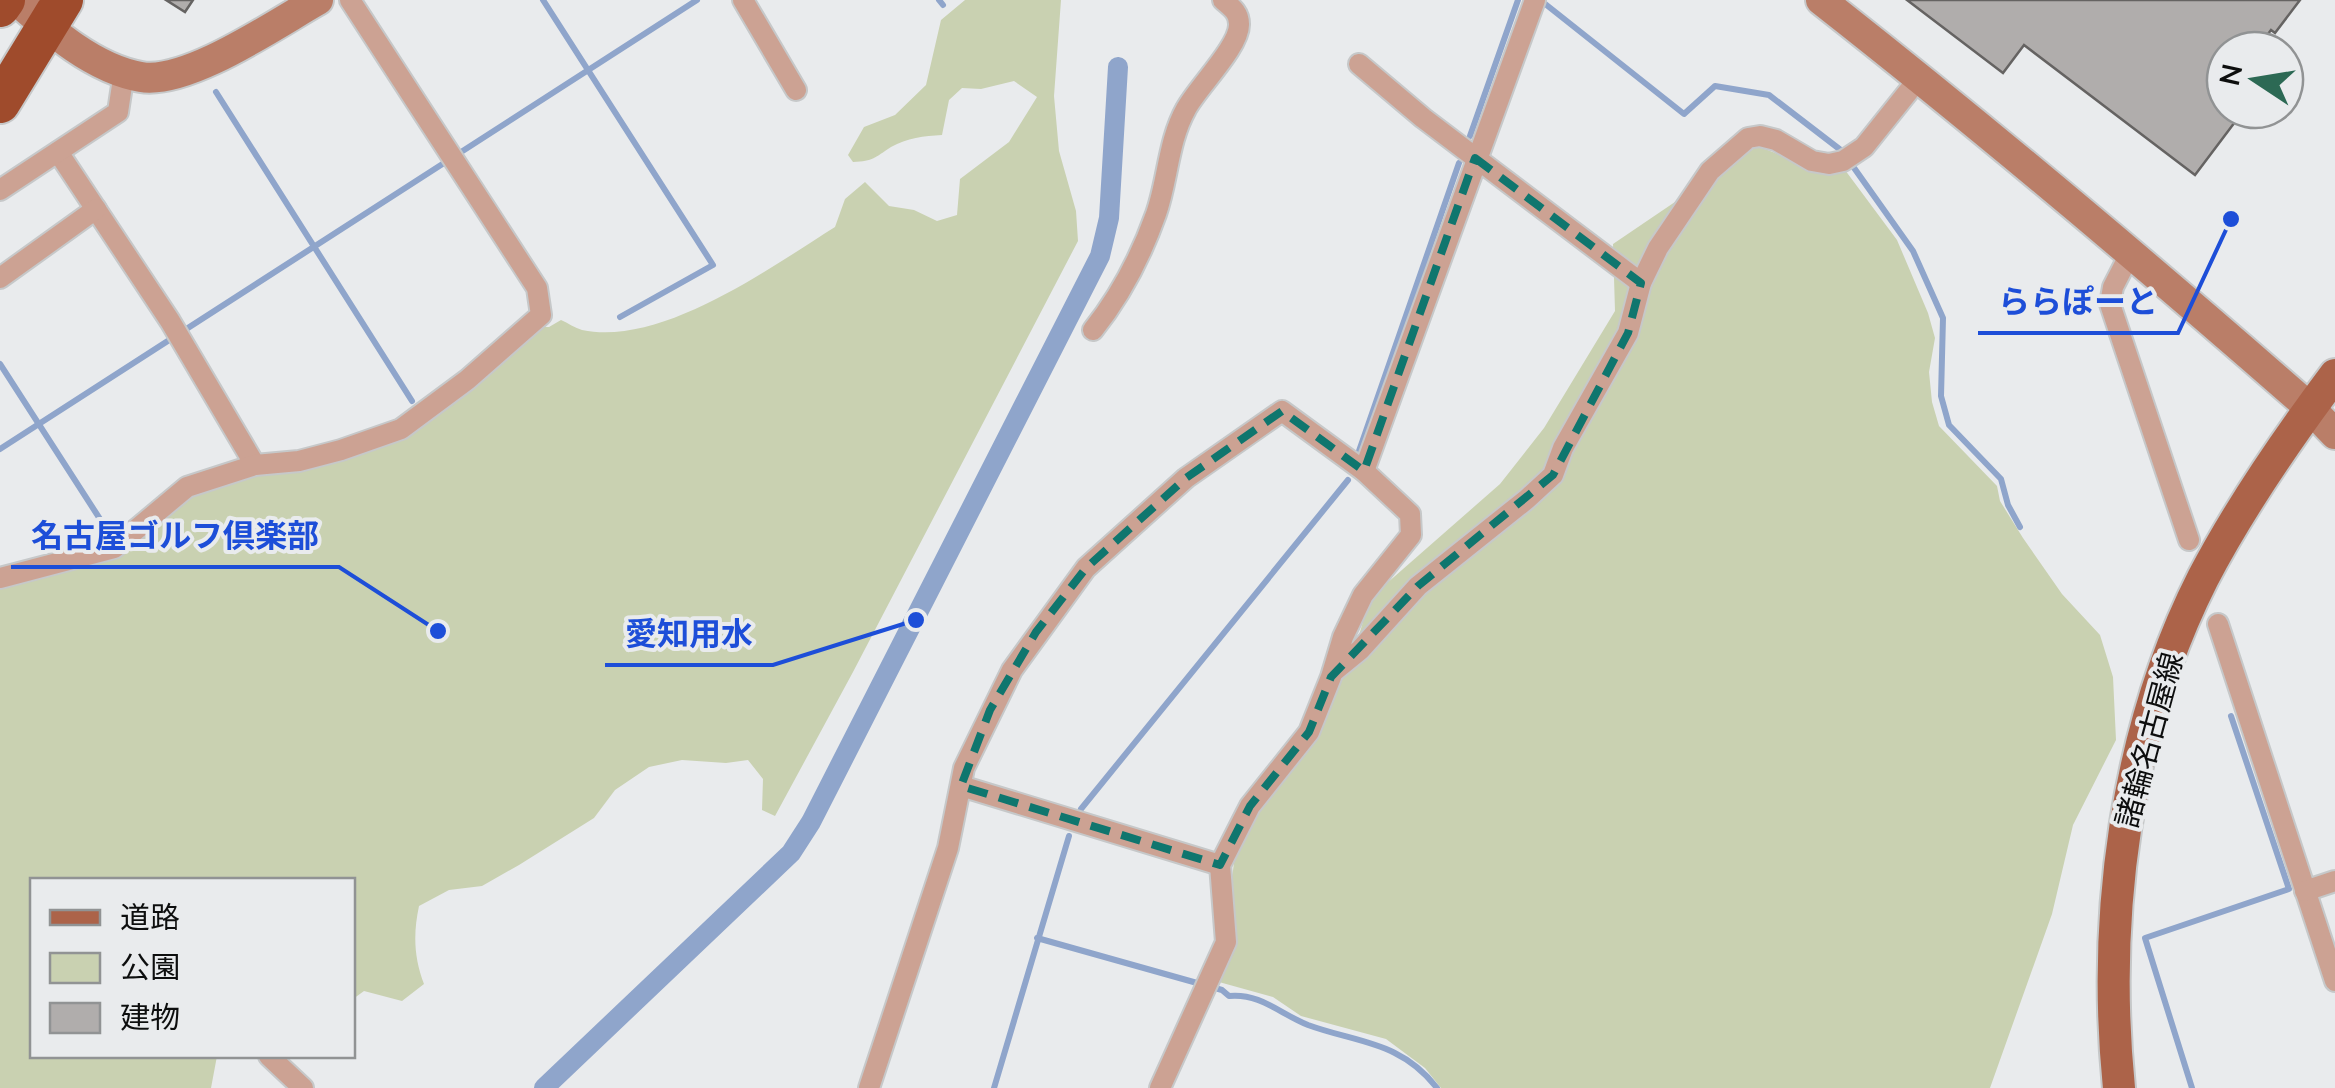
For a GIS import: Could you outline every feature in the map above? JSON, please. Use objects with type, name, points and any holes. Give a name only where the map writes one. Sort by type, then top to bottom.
[{"type":"highway","points":[[0,62],[28,7]]},
{"type":"highway","points":[[0,103],[28,7]]},
{"type":"main road","name":"諸輪名古屋線","points":[[2120,1088],[2112,997],[2118,879],[2142,749],[2157,696],[2202,581],[2266,473],[2335,375]]},
{"type":"street","points":[[28,7],[86,54],[124,72],[155,78],[195,68],[318,0]]},
{"type":"street","points":[[0,578],[114,548],[187,487],[256,465],[299,461],[400,429],[466,380],[541,315],[537,288],[350,0]]},
{"type":"street","points":[[743,0],[796,90]]},
{"type":"street","points":[[1094,330],[1120,296],[1156,213],[1184,112],[1231,46],[1240,26],[1236,10],[1222,0]]},
{"type":"street","points":[[1364,471],[1534,0]]},
{"type":"street","points":[[1821,0],[2131,252],[2335,434]]},
{"type":"street","points":[[1359,64],[1475,158],[1641,283]]},
{"type":"street","points":[[0,190],[118,112],[124,72]]},
{"type":"street","points":[[1333,672],[1360,650],[1418,586],[1527,500],[1552,475],[1563,448],[1628,333],[1641,283],[1666,235],[1710,171],[1748,138],[1760,136],[1776,140],[1812,161],[1829,164],[1843,160],[1864,147],[1920,77]]},
{"type":"street","points":[[58,152],[170,321],[256,465]]},
{"type":"street","points":[[0,278],[96,210]]},
{"type":"street","points":[[2131,252],[2112,287],[2110,304],[2189,540]]},
{"type":"street","points":[[869,1088],[948,848],[964,768],[984,722],[1036,632],[1086,568],[1186,478],[1282,412],[1364,471],[1410,514],[1411,536],[1363,595],[1343,636],[1309,732],[1250,806],[1220,865],[1226,942],[1160,1088]]},
{"type":"street","points":[[2218,624],[2335,981]]},
{"type":"street","points":[[961,786],[1220,865]]},
{"type":"street","points":[[2306,891],[2335,881]]},
{"type":"street","points":[[271,1058],[303,1088]]},
{"type":"highlighted area","points":[[1475,158],[1641,283],[1628,333],[1553,475],[1418,586],[1331,677],[1309,732],[1250,806],[1220,865],[961,786],[990,710],[1036,632],[1086,568],[1186,478],[1282,411],[1364,471]]},
{"type":"green space","points":[[965,0],[1061,0],[1054,96],[1059,151],[1076,211],[1078,241],[775,816],[762,810],[763,779],[748,760],[682,760],[649,767],[615,790],[594,818],[519,865],[482,886],[449,890],[419,906],[416,946],[424,984],[402,1001],[364,991],[355,998],[355,878],[30,878],[30,1058],[217,1058],[211,1088],[0,1088],[0,589],[116,554],[199,492],[375,448],[539,327],[549,327],[561,320],[582,330],[613,332],[646,327],[714,300],[835,227],[845,199],[865,182],[889,206],[914,210],[937,221],[957,215],[960,179],[1009,142],[1037,97],[1014,81],[981,89],[962,88],[949,100],[942,135],[903,141],[865,161],[853,162],[848,155],[864,127],[895,115],[926,85],[941,20]]},
{"type":"green space","points":[[1756,147],[1819,172],[1845,170],[1897,240],[1935,338],[1929,372],[1939,426],[1997,486],[2000,501],[2023,538],[2062,594],[2100,635],[2113,677],[2116,740],[2073,825],[2052,914],[1990,1088],[1441,1088],[1425,1068],[1386,1039],[1301,1016],[1273,997],[1219,982],[1233,948],[1236,929],[1231,885],[1243,839],[1337,680],[1349,669],[1370,598],[1500,484],[1544,428],[1615,311],[1613,244]]},
{"type":"building","points":[[166,0],[193,0],[185,12]]},
{"type":"building","points":[[1907,0],[2300,0],[2277,30],[2205,30],[2205,130],[2229,130],[2195,175],[2024,45],[2003,73]]},
{"type":"waterway","points":[[543,0],[713,265],[620,317]]},
{"type":"waterway","points":[[0,449],[697,0]]},
{"type":"waterway","points":[[939,0],[943,5]]},
{"type":"waterway","points":[[1470,136],[1518,0]]},
{"type":"waterway","points":[[1544,3],[1684,114],[1715,86],[1769,95],[1842,151]]},
{"type":"waterway","points":[[544,1088],[791,853],[811,822],[1100,256],[1109,218],[1118,67]]},
{"type":"waterway","points":[[216,92],[412,401]]},
{"type":"waterway","points":[[1359,451],[1459,163]]},
{"type":"waterway","points":[[1852,165],[1913,251],[1943,318],[1941,396],[1949,425],[2001,479],[2008,505],[2020,527]]},
{"type":"waterway","points":[[0,364],[109,533]]},
{"type":"waterway","points":[[1081,809],[1348,480]]},
{"type":"waterway","points":[[2192,1088],[2145,938],[2289,889],[2231,716]]},
{"type":"waterway","points":[[994,1088],[1069,836]]},
{"type":"waterway","points":[[1037,938],[1222,990],[1229,996],[1261,1001],[1308,1025],[1393,1052],[1409,1061],[1437,1088]]},
{"type":"place","name":"ららぽーと","points":[[2231,219]]},
{"type":"place","name":"愛知用水","points":[[916,620]]},
{"type":"place","name":"名古屋ゴルフ倶楽部","points":[[438,631]]}]
